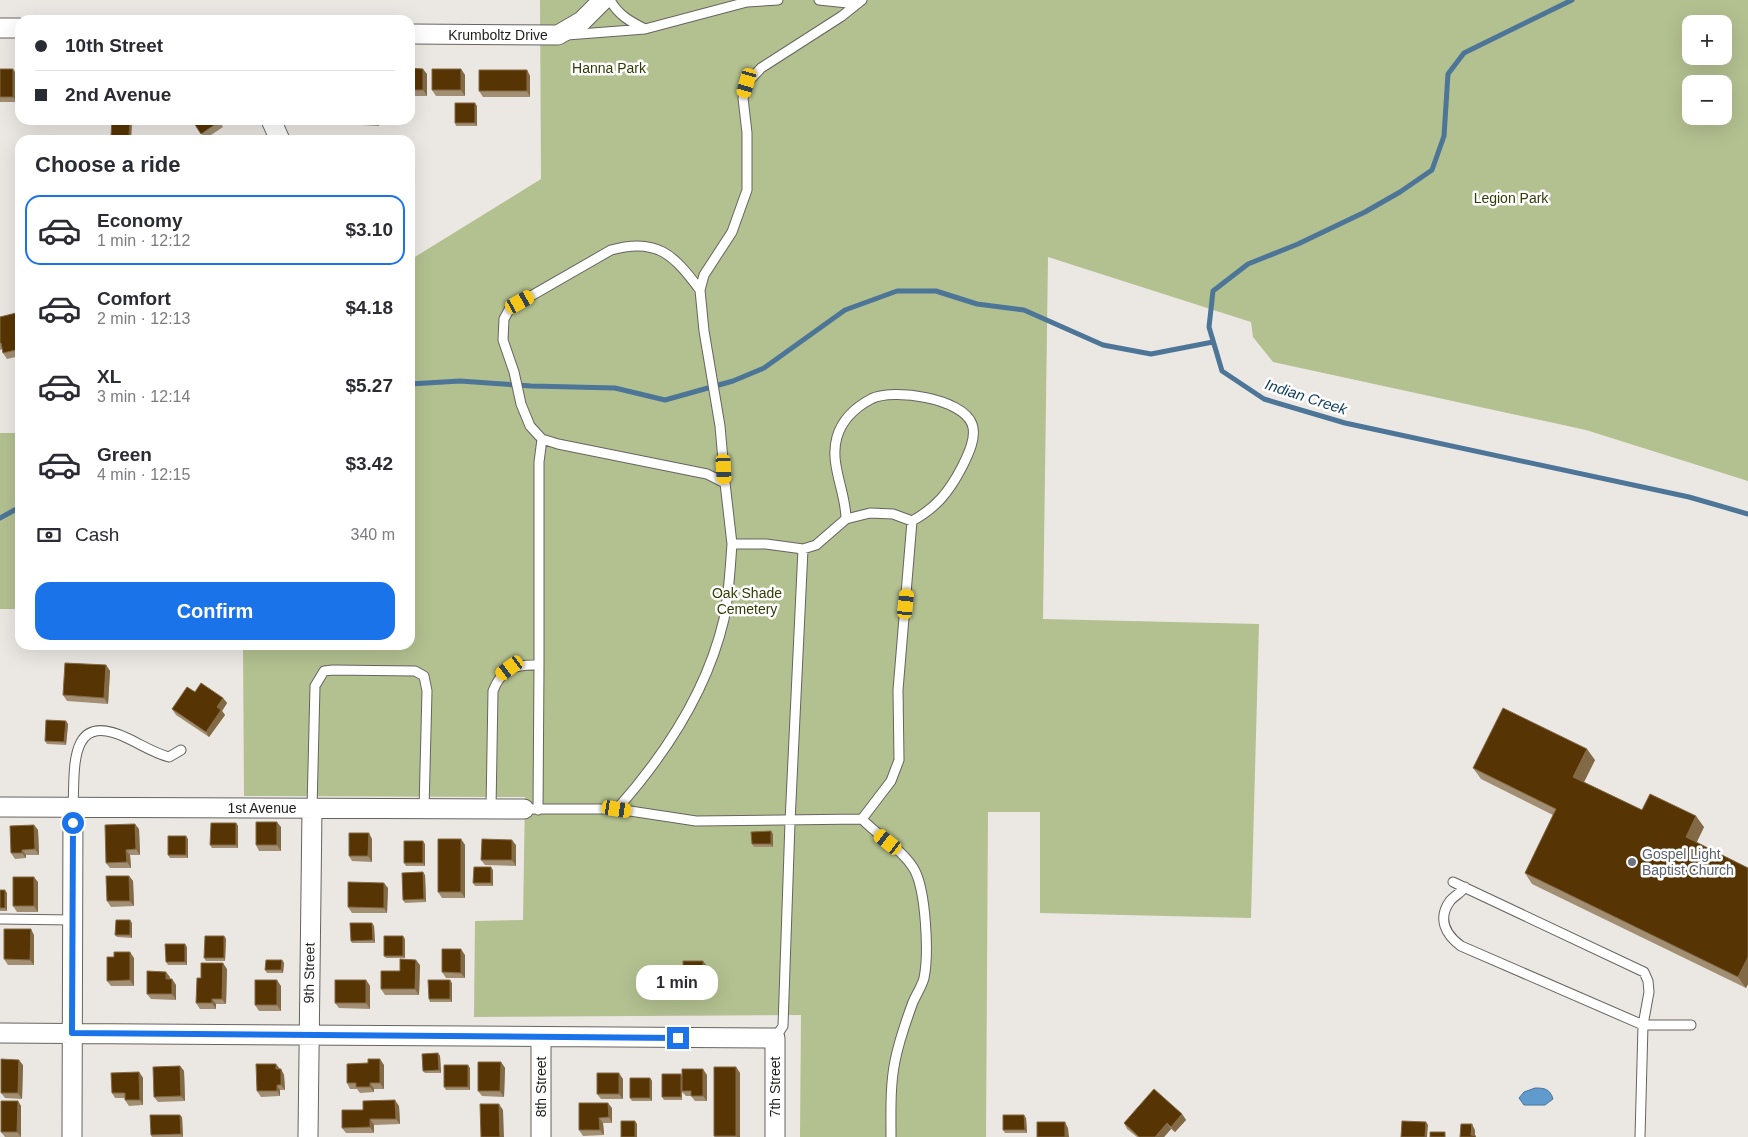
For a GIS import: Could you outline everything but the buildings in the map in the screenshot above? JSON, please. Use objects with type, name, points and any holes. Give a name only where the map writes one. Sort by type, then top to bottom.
[{"type":"street","name":"Krumboltz Drive","points":[[415,34],[558,35],[582,21],[603,0]]},
{"type":"street","points":[[0,28],[15,28]]},
{"type":"street","name":"1st Avenue","points":[[0,807],[531,809]]},
{"type":"street","points":[[72,1137],[73,807]]},
{"type":"street","name":"9th Street","points":[[308,1137],[312,809]]},
{"type":"street","points":[[0,1033],[541,1038],[775,1038]]},
{"type":"street","name":"8th Street","points":[[541,1038],[541,1137]]},
{"type":"street","name":"7th Street","points":[[775,1038],[776,1137]]},
{"type":"lane","points":[[610,0],[614,8],[627,20],[645,30]]},
{"type":"lane","points":[[558,35],[645,30],[747,2],[778,0]]},
{"type":"lane","points":[[819,0],[860,2]]},
{"type":"lane","points":[[617,809],[656,762],[681,724],[702,684],[724,620],[732,544],[720,426],[711,376],[700,290],[704,275],[732,232],[747,190],[747,133],[743,98],[747,83],[761,68],[860,2]]},
{"type":"lane","points":[[700,290],[669,254],[654,247],[632,246],[611,250],[510,308],[504,319],[503,340],[514,372],[521,404],[530,426],[542,439],[558,444],[707,474],[725,484]]},
{"type":"lane","points":[[732,544],[766,544],[803,549],[816,546],[846,519],[870,513],[892,514],[912,521],[930,511],[953,484],[971,446],[972,423],[956,408],[944,402],[890,394],[872,398],[855,410],[844,423],[837,437],[834,454],[844,495],[846,519]]},
{"type":"lane","points":[[542,439],[539,462],[539,665],[531,809],[617,809],[696,821],[790,822],[862,819],[901,852],[914,868],[922,886],[925,906],[924,978],[902,1031],[895,1060],[892,1079],[891,1137]]},
{"type":"lane","points":[[862,819],[891,781],[899,760],[898,690],[912,521]]},
{"type":"lane","points":[[775,1038],[784,1026],[790,822],[803,549]]},
{"type":"lane","points":[[491,809],[493,691],[499,677],[510,668],[526,664],[539,665]]},
{"type":"lane","points":[[312,809],[315,686],[324,671],[332,670],[415,671],[424,676],[427,691],[424,808]]},
{"type":"lane","points":[[73,807],[77,748],[84,735],[93,732],[110,731],[154,753],[169,757],[181,750]]},
{"type":"lane","points":[[1453,882],[1644,972],[1648,981],[1649,992],[1643,1026],[1640,1137]]},
{"type":"lane","points":[[1465,887],[1451,901],[1444,912],[1444,926],[1449,937],[1461,946],[1643,1026],[1691,1025]]},
{"type":"lane","points":[[0,919],[72,920]]},
{"type":"green space","points":[[540,0],[1748,0],[1748,481],[1586,430],[1273,362],[1253,337],[1251,322],[1048,257],[1043,619],[1259,624],[1251,918],[1040,913],[1040,812],[988,812],[986,1137],[800,1137],[801,1015],[474,1017],[475,921],[523,920],[525,797],[244,796],[243,650],[415,650],[415,257],[541,179]]},
{"type":"green space","points":[[0,433],[15,433],[15,609],[0,609]]},
{"type":"water","points":[[1535,1088],[1547,1090],[1553,1099],[1545,1105],[1524,1105],[1519,1098],[1524,1092]]},
{"type":"waterway","name":"Indian Creek","points":[[1572,0],[1464,53],[1448,74],[1444,136],[1432,170],[1400,192],[1365,212],[1298,244],[1248,264],[1213,291],[1209,327],[1222,371],[1264,399],[1345,423],[1689,497],[1748,514]]},
{"type":"waterway","points":[[415,384],[460,381],[531,386],[615,388],[665,400],[733,381],[764,368],[845,310],[897,291],[936,291],[977,304],[1024,310],[1103,345],[1151,354],[1213,342]]},
{"type":"waterway","points":[[0,518],[15,510]]},
{"type":"place","name":"Gospel Light Baptist Church","points":[[1632,862]]},
{"type":"route","points":[[73,823],[72,1033],[678,1038]]},
{"type":"park label","name":"Hanna Park","points":[[609,68]]},
{"type":"park label","name":"Legion Park","points":[[1511,198]]},
{"type":"park label","name":"Oak Shade Cemetery","points":[[747,602]]}]
